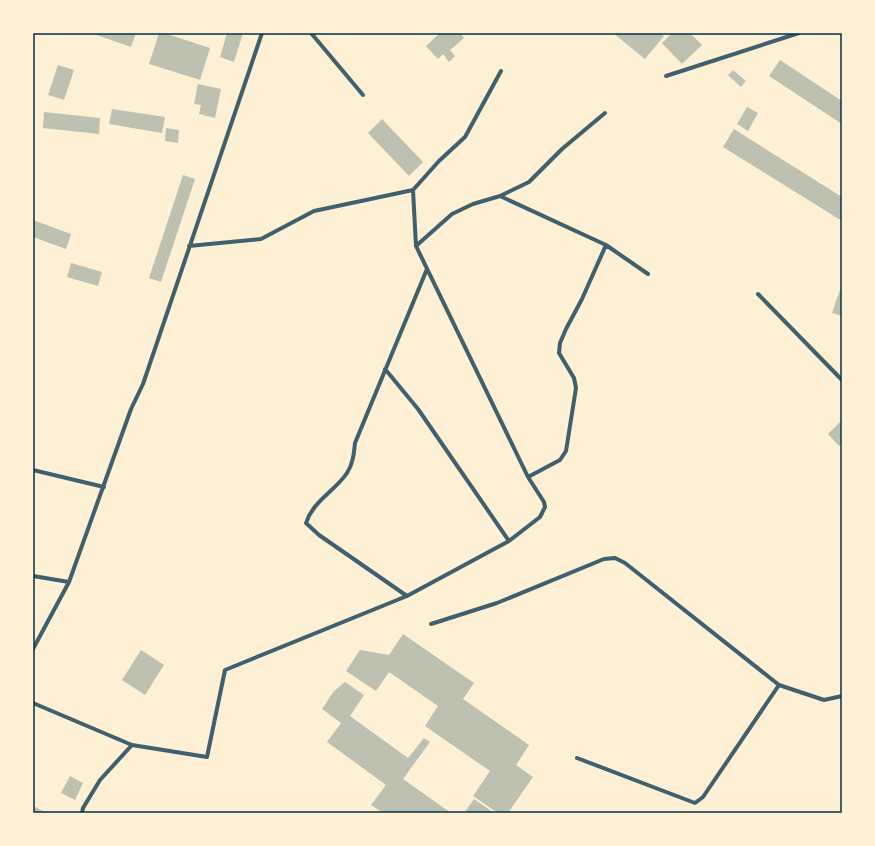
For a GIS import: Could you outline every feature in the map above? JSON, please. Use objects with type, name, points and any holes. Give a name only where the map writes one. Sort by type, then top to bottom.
[{"type":"street","points":[[33,649],[69,582],[104,488],[131,409],[143,384],[262,33]]},
{"type":"street","points":[[311,33],[362,95]]},
{"type":"street","points":[[666,76],[799,33]]},
{"type":"street","points":[[189,246],[262,239],[314,212],[413,190],[465,137],[501,71]]},
{"type":"street","points":[[416,246],[452,214],[473,204],[500,196],[529,182],[562,149],[605,113]]},
{"type":"street","points":[[33,703],[132,745],[207,757],[225,670],[407,596],[509,541],[540,518],[545,507],[544,502],[528,477],[416,246],[413,190]]},
{"type":"street","points":[[500,196],[606,245],[648,274]]},
{"type":"street","points":[[528,477],[560,460],[566,451],[576,388],[574,378],[559,353],[560,343],[582,299],[606,245]]},
{"type":"street","points":[[407,596],[319,535],[306,523],[309,513],[347,473],[352,461],[355,443],[427,269]]},
{"type":"street","points":[[758,294],[842,380]]},
{"type":"street","points":[[385,370],[418,409],[509,541]]},
{"type":"street","points":[[33,470],[104,488]]},
{"type":"street","points":[[431,624],[497,603],[604,559],[616,558],[626,563],[779,685],[824,700],[842,696]]},
{"type":"street","points":[[33,576],[69,582]]},
{"type":"street","points":[[577,758],[695,803],[703,798],[779,685]]},
{"type":"street","points":[[82,813],[83,808],[100,780],[132,745]]},
{"type":"building","points":[[91,33],[136,33],[131,47]]},
{"type":"building","points":[[159,33],[164,33],[210,48],[200,80],[149,64]]},
{"type":"building","points":[[227,33],[243,33],[234,62],[220,57]]},
{"type":"building","points":[[440,33],[460,33],[464,38],[450,50],[455,56],[449,62],[443,54],[438,59],[426,46]]},
{"type":"building","points":[[613,33],[660,33],[664,36],[645,59]]},
{"type":"building","points":[[672,33],[690,33],[702,45],[682,64],[662,43]]},
{"type":"building","points":[[780,60],[842,101],[842,124],[769,76]]},
{"type":"building","points":[[58,65],[74,70],[64,100],[48,95]]},
{"type":"building","points":[[733,70],[746,81],[741,87],[728,75]]},
{"type":"building","points":[[198,84],[221,89],[215,118],[199,114],[201,105],[194,104]]},
{"type":"building","points":[[747,107],[758,113],[748,131],[737,124]]},
{"type":"building","points":[[112,109],[165,117],[162,133],[109,124]]},
{"type":"building","points":[[44,112],[100,118],[99,134],[43,128]]},
{"type":"building","points":[[382,119],[423,162],[409,176],[368,133]]},
{"type":"building","points":[[166,128],[179,130],[178,143],[165,141]]},
{"type":"building","points":[[734,129],[842,197],[842,221],[723,147]]},
{"type":"building","points":[[183,175],[195,179],[161,282],[149,278]]},
{"type":"building","points":[[33,220],[71,234],[66,249],[33,237]]},
{"type":"building","points":[[71,263],[102,272],[98,286],[67,277]]},
{"type":"building","points":[[840,290],[842,291],[842,316],[832,313]]},
{"type":"building","points":[[842,420],[842,443],[839,446],[828,434]]},
{"type":"building","points":[[403,634],[474,683],[463,699],[529,745],[516,765],[533,777],[508,813],[498,813],[473,796],[490,771],[425,726],[438,706],[389,672],[376,691],[346,671],[360,650],[389,655]]},
{"type":"building","points":[[141,650],[164,665],[145,695],[122,680]]},
{"type":"building","points":[[345,682],[364,695],[350,716],[408,758],[424,738],[430,742],[403,779],[451,813],[383,813],[371,805],[386,785],[327,742],[341,723],[322,709],[334,691]]},
{"type":"building","points":[[70,776],[83,783],[75,800],[61,793]]},
{"type":"building","points":[[474,799],[494,813],[464,813]]},
{"type":"building","points":[[33,806],[47,813],[33,813]]}]
